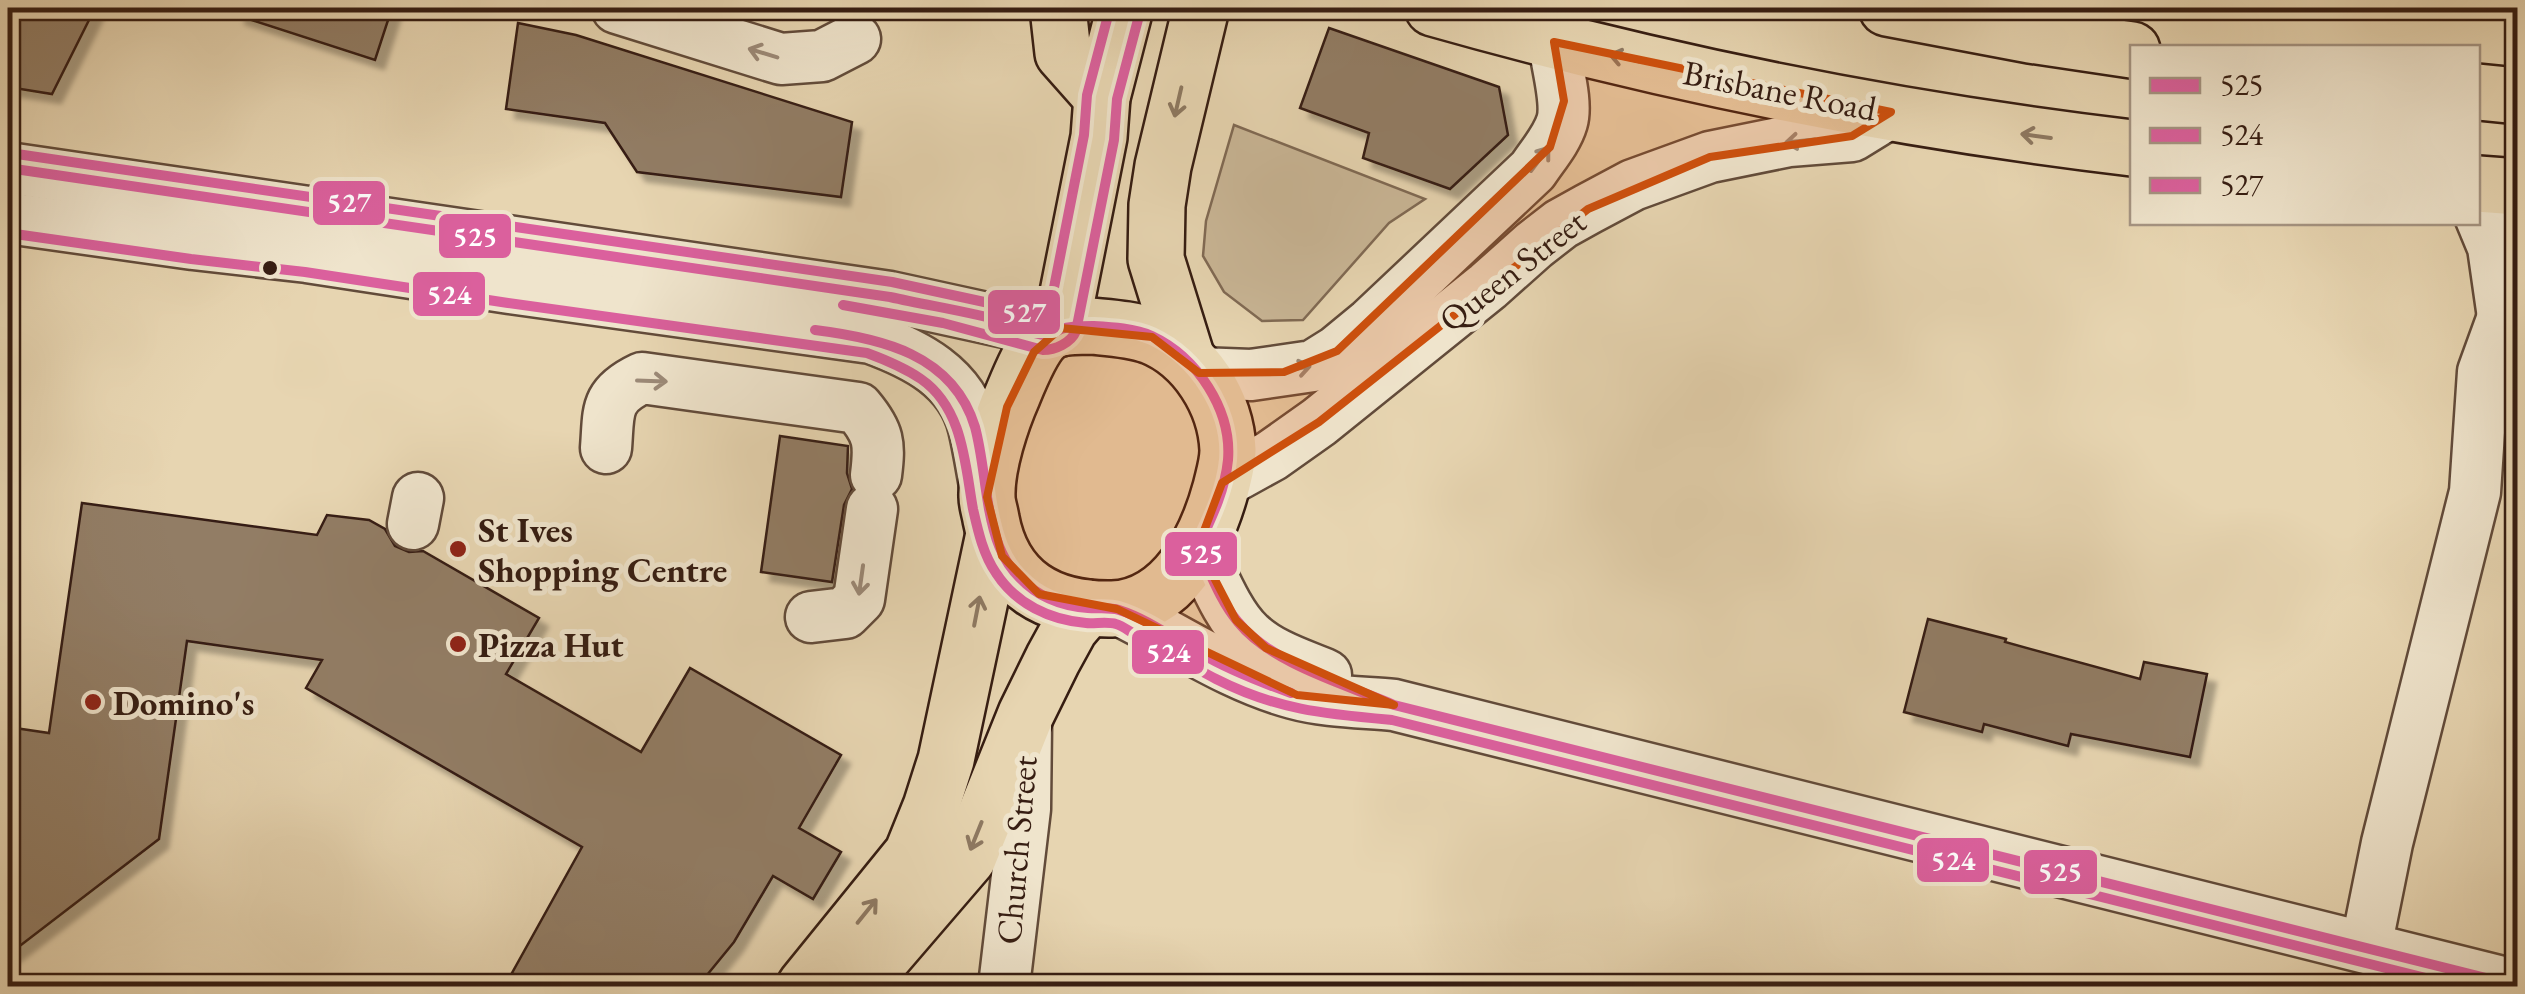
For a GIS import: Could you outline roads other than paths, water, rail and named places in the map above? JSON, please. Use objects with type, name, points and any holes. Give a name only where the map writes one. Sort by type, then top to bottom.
[{"type":"main road","points":[[1058,8],[1063,53],[1102,97]]},
{"type":"main road","points":[[805,986],[912,854],[932,807],[946,760],[990,515],[994,447],[1019,380],[1054,331],[1099,137],[1102,97],[1125,8]]},
{"type":"main road","points":[[990,515],[1002,556],[1029,587],[1056,603],[1102,609],[1144,602],[1168,586],[1186,567],[1214,515],[1228,452],[1225,429],[1215,398],[1193,366],[1156,259],[1154,242],[1163,166],[1200,8]]},
{"type":"main road","name":"Brisbane Road","points":[[1434,8],[1554,42],[1746,85],[2037,136],[2130,148]]},
{"type":"main road","points":[[1886,8],[2130,50]]},
{"type":"main road","points":[[2480,92],[2518,96]]},
{"type":"main road","points":[[2480,184],[2518,188]]},
{"type":"main road","points":[[1054,331],[1091,326],[1121,328],[1152,337],[1193,366]]},
{"type":"main road","points":[[858,986],[968,858],[1026,714],[1070,628],[1102,609]]},
{"type":"street","points":[[617,8],[781,58],[822,56],[855,39]]},
{"type":"street","name":"Queen Street","points":[[1193,366],[1251,375],[1313,366],[1371,322],[1533,170],[1550,147],[1562,122],[1564,101],[1554,42]]},
{"type":"street","name":"Queen Street","points":[[1222,483],[1271,456],[1319,422],[1534,245],[1588,209],[1633,185],[1710,157],[1790,142],[1852,136],[1891,112]]},
{"type":"street","points":[[8,168],[310,234],[510,288],[871,338],[926,362],[965,402],[974,425],[990,515]]},
{"type":"street","points":[[2366,947],[2386,843],[2496,496],[2483,372],[2510,318],[2494,246],[2480,215]]},
{"type":"street","points":[[8,218],[194,244],[310,234],[890,297],[1054,331]]},
{"type":"street","points":[[606,448],[609,404],[625,385],[642,378],[858,408],[873,426],[880,446],[859,599],[845,612],[811,617]]},
{"type":"street","points":[[1198,547],[1236,620],[1250,636],[1288,659],[1394,705]]},
{"type":"street","points":[[1102,609],[1165,632],[1236,672],[1297,695],[1394,705],[2366,947],[2412,973],[2518,986]]},
{"type":"street","name":"Church Street","points":[[1004,986],[1025,809],[1026,714]]},
{"type":"place","name":"St Ives Shopping Centre","points":[[458,549]]},
{"type":"place","name":"Pizza Hut","points":[[458,644]]},
{"type":"place","name":"Domino's","points":[[93,702]]}]
